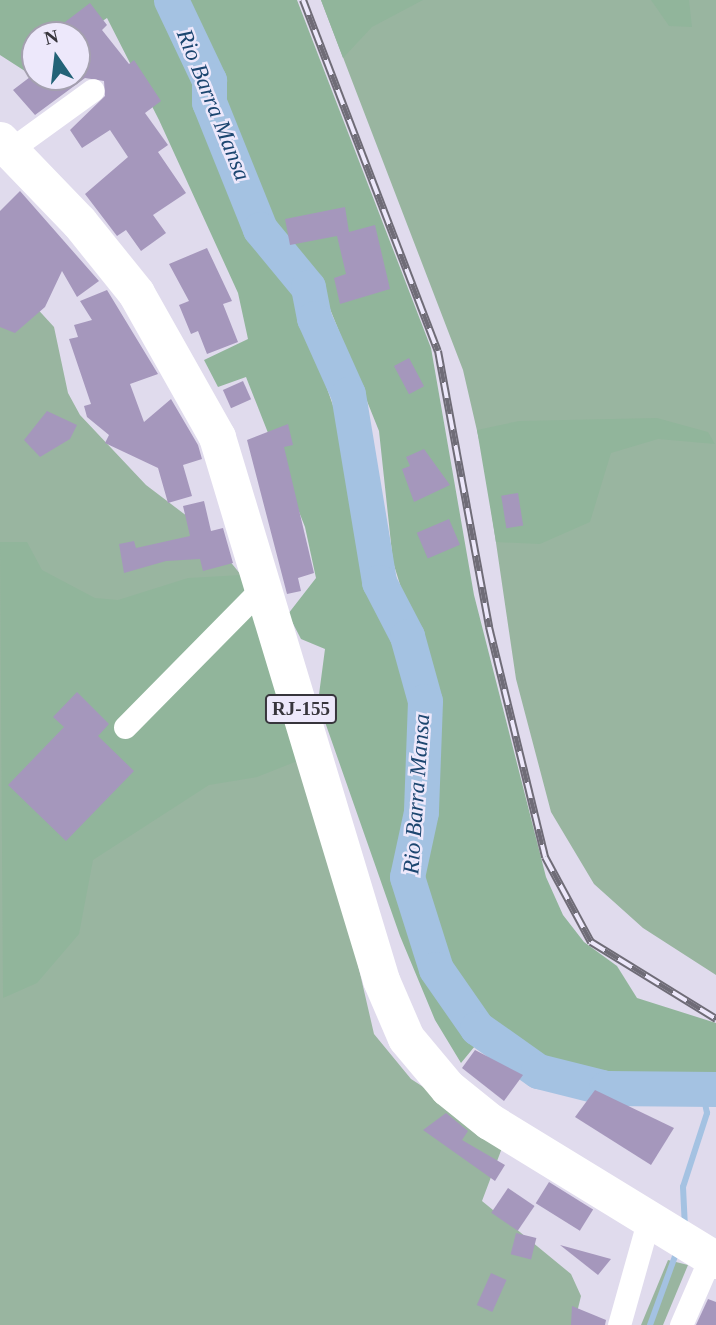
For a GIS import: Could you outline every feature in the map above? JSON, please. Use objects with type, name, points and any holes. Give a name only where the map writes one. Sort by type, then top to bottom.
[{"type":"main road","name":"RJ-155","points":[[5,145],[136,293],[192,384],[221,447],[265,585],[381,980],[405,1038],[448,1088],[489,1121],[709,1255]]},
{"type":"street","points":[[5,145],[93,90]]},
{"type":"street","points":[[125,727],[265,585]]},
{"type":"street","points":[[619,1325],[651,1219]]},
{"type":"street","points":[[681,1325],[709,1255]]},
{"type":"green space","points":[[0,0],[160,0],[261,241],[299,286],[305,325],[338,420],[367,583],[414,691],[403,909],[442,999],[521,1071],[475,1046],[461,1063],[435,1020],[400,936],[318,702],[325,649],[301,639],[288,614],[316,578],[305,527],[246,377],[218,387],[204,360],[248,339],[238,293],[159,120],[107,18],[91,29],[91,21],[21,21],[21,68],[0,55]]},
{"type":"green space","points":[[186,0],[297,0],[431,348],[474,595],[546,877],[563,915],[584,942],[617,966],[637,998],[716,1023],[716,1085],[561,1065],[520,1051],[482,1012],[441,947],[419,880],[437,785],[440,713],[393,562],[379,431],[320,284],[274,239],[257,184],[218,112],[214,70],[201,55]]},
{"type":"green space","points":[[321,0],[716,0],[716,975],[643,928],[594,884],[551,812],[516,679],[484,461],[463,370]]},
{"type":"green space","points":[[321,0],[423,0],[372,27],[343,58]]},
{"type":"green space","points":[[651,0],[689,0],[692,27],[669,26]]},
{"type":"green space","points":[[0,268],[54,327],[68,393],[80,415],[146,485],[204,529],[241,575],[353,943],[374,1034],[411,1079],[505,1140],[482,1201],[571,1274],[581,1296],[574,1325],[0,1325]]},
{"type":"green space","points":[[657,418],[708,432],[715,444],[658,439],[611,453],[590,522],[540,544],[496,542],[477,430],[519,421]]},
{"type":"green space","points":[[0,542],[27,542],[42,570],[95,598],[118,600],[188,578],[241,575],[300,760],[257,777],[209,785],[93,860],[79,934],[37,983],[3,998]]},
{"type":"green space","points":[[668,1260],[688,1265],[663,1325],[641,1325]]},
{"type":"building","points":[[90,3],[107,25],[102,30],[129,64],[134,60],[161,101],[145,113],[168,145],[158,152],[186,193],[153,215],[166,233],[141,251],[126,230],[117,236],[85,194],[128,157],[110,130],[82,148],[70,130],[105,96],[104,81],[91,79],[91,21],[66,21]]},
{"type":"building","points":[[21,84],[21,91],[67,91],[35,115],[13,90]]},
{"type":"building","points":[[20,191],[99,281],[77,297],[62,271],[45,307],[15,333],[0,327],[0,211]]},
{"type":"building","points":[[345,207],[349,232],[375,225],[390,289],[340,304],[334,278],[346,274],[337,236],[290,245],[285,219]]},
{"type":"building","points":[[207,248],[232,301],[223,304],[238,342],[207,354],[198,331],[191,334],[179,305],[189,301],[169,264]]},
{"type":"building","points":[[107,290],[158,374],[130,384],[144,422],[171,399],[198,445],[202,459],[183,465],[192,496],[168,503],[158,468],[105,443],[109,435],[87,417],[84,406],[91,404],[69,339],[78,337],[74,325],[92,320],[80,301]]},
{"type":"building","points":[[409,358],[424,386],[409,394],[394,366]]},
{"type":"building","points":[[243,381],[251,399],[231,408],[223,390]]},
{"type":"building","points":[[47,411],[77,425],[70,439],[40,457],[24,440]]},
{"type":"building","points":[[288,424],[293,445],[284,447],[314,573],[298,578],[301,591],[287,594],[247,440]]},
{"type":"building","points":[[424,449],[450,485],[414,502],[402,469],[410,466],[406,457]]},
{"type":"building","points":[[518,493],[523,526],[506,528],[501,496]]},
{"type":"building","points":[[204,501],[211,531],[223,528],[233,563],[203,571],[200,559],[166,561],[124,573],[119,544],[134,541],[136,548],[190,536],[183,506]]},
{"type":"building","points":[[449,519],[460,545],[428,558],[417,533]]},
{"type":"building","points":[[77,692],[109,724],[98,736],[134,771],[66,841],[8,785],[64,727],[53,717]]},
{"type":"building","points":[[475,1050],[523,1075],[504,1101],[462,1068]]},
{"type":"building","points":[[595,1090],[674,1128],[651,1165],[575,1117]]},
{"type":"building","points":[[446,1113],[468,1131],[462,1140],[505,1165],[495,1181],[423,1130]]},
{"type":"building","points":[[549,1182],[593,1210],[580,1231],[536,1203]]},
{"type":"building","points":[[508,1188],[535,1206],[518,1231],[491,1213]]},
{"type":"building","points":[[516,1233],[536,1238],[531,1259],[511,1254]]},
{"type":"building","points":[[560,1245],[611,1259],[598,1275]]},
{"type":"building","points":[[491,1273],[507,1280],[492,1312],[477,1305]]},
{"type":"building","points":[[708,1299],[716,1302],[716,1325],[696,1325]]},
{"type":"building","points":[[572,1306],[606,1320],[605,1325],[571,1325]]},
{"type":"waterway","name":"Rio Barra Mansa","points":[[171,0],[209,80],[209,102],[260,229],[308,287],[314,318],[348,394],[379,582],[407,636],[425,701],[421,812],[407,877],[436,969],[477,1028],[538,1071],[606,1088],[716,1089]]},
{"type":"waterway","points":[[685,1228],[683,1187],[707,1113],[702,1089]]},
{"type":"waterway","points":[[650,1325],[677,1251]]},
{"type":"railway","points":[[303,0],[438,351],[489,627],[545,857],[591,942],[716,1019]]}]
